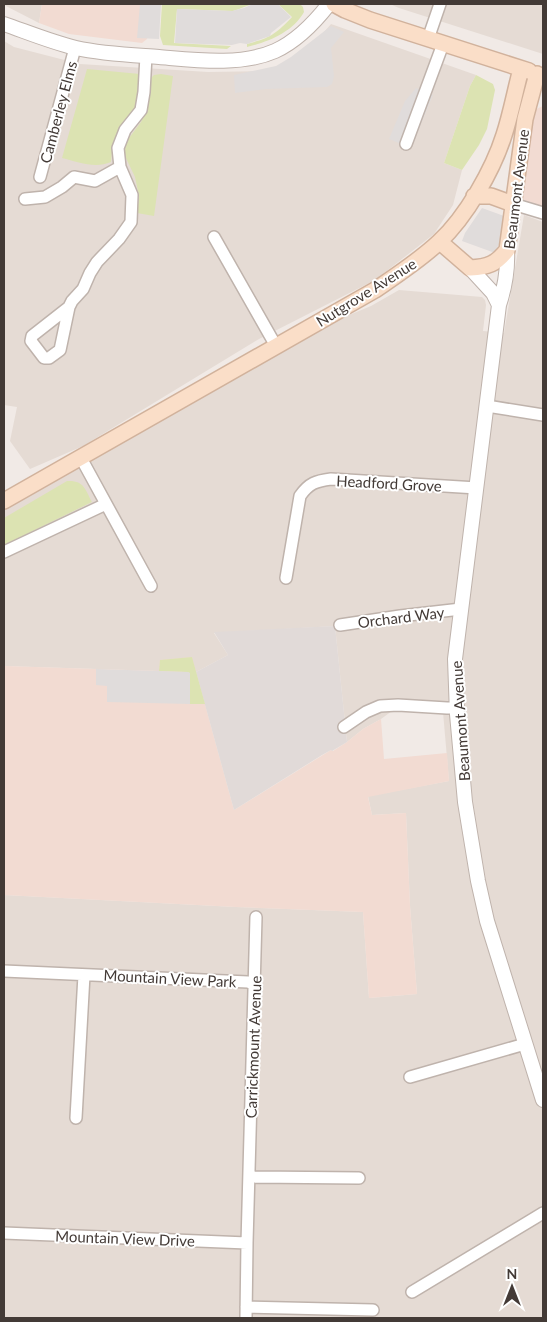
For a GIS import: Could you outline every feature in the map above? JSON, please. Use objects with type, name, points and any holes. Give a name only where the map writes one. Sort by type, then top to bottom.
[{"type":"main road","points":[[334,4],[365,18],[540,75]]},
{"type":"main road","name":"Nutgrove Avenue","points":[[4,501],[375,290],[440,242],[454,227],[474,196],[492,166],[504,136],[517,118],[515,89],[521,69]]},
{"type":"main road","name":"Beaumont Avenue","points":[[507,250],[513,204],[517,118],[540,75]]},
{"type":"main road","points":[[474,196],[491,196],[513,204]]},
{"type":"main road","points":[[440,242],[470,268],[489,266],[500,259],[507,250]]},
{"type":"street","points":[[4,24],[75,48],[104,53],[242,60],[275,51],[290,43],[307,29],[329,4]]},
{"type":"street","points":[[406,144],[436,42],[440,4]]},
{"type":"street","name":"Camberley Elms","points":[[40,177],[75,48]]},
{"type":"street","points":[[69,307],[83,290],[97,262],[119,239],[131,222],[132,195],[120,167],[118,148],[125,130],[140,110],[144,92],[146,56]]},
{"type":"street","points":[[25,199],[45,197],[74,177],[95,181],[120,167]]},
{"type":"street","points":[[513,204],[543,214]]},
{"type":"street","points":[[214,237],[276,346]]},
{"type":"street","name":"Beaumont Avenue","points":[[507,250],[504,291],[499,305],[462,609],[454,658],[456,708],[465,802],[478,881],[487,921],[525,1044],[541,1083],[543,1100]]},
{"type":"street","points":[[470,268],[493,293],[499,305]]},
{"type":"street","points":[[487,406],[543,414]]},
{"type":"street","points":[[81,458],[151,586]]},
{"type":"street","name":"Headford Grove","points":[[286,578],[300,496],[306,488],[317,481],[331,479],[476,488]]},
{"type":"street","points":[[4,552],[106,504]]},
{"type":"street","name":"Orchard Way","points":[[340,625],[462,609]]},
{"type":"street","points":[[344,727],[366,712],[380,706],[456,708]]},
{"type":"street","name":"Carrickmount Avenue","points":[[256,917],[246,1243],[246,1313],[373,1310]]},
{"type":"street","name":"Mountain View Park","points":[[4,971],[248,982],[255,984]]},
{"type":"street","name":"Mountain View Park","points":[[76,1118],[84,974]]},
{"type":"street","points":[[410,1077],[525,1044]]},
{"type":"street","points":[[249,1177],[359,1178]]},
{"type":"street","points":[[412,1292],[543,1213]]},
{"type":"street","name":"Mountain View Drive","points":[[4,1233],[246,1243]]},
{"type":"shaded area","points":[[42,4],[39,23],[4,5]]},
{"type":"shaded area","points":[[42,4],[149,4],[147,39],[142,43],[69,34],[39,23]]},
{"type":"shaded area","points":[[140,4],[161,4],[159,39],[137,38]]},
{"type":"shaded area","points":[[253,4],[278,4],[291,17],[271,33],[270,36],[247,44],[175,43],[177,9],[232,11]]},
{"type":"shaded area","points":[[390,4],[543,4],[543,54],[399,8]]},
{"type":"shaded area","points":[[331,24],[476,75],[470,86],[444,163],[462,170],[453,205],[434,234],[375,280],[259,339],[83,446],[30,469],[10,441],[17,407],[4,405],[4,41],[14,47],[80,64],[208,72],[272,71],[313,45]]},
{"type":"shaded area","points":[[331,26],[344,32],[331,48],[334,76],[332,84],[327,87],[266,89],[235,93],[234,75],[276,66],[291,57]]},
{"type":"shaded area","points":[[416,88],[433,95],[411,148],[389,139],[405,101]]},
{"type":"shaded area","points":[[543,106],[543,208],[520,200],[534,110]]},
{"type":"shaded area","points":[[482,208],[504,216],[500,242],[495,253],[462,241],[465,233]]},
{"type":"shaded area","points":[[524,215],[543,222],[543,1318],[4,1318],[4,895],[363,912],[369,998],[417,994],[410,906],[406,813],[372,815],[368,796],[449,781],[443,712],[418,709],[392,711],[363,729],[347,742],[335,626],[214,633],[228,655],[196,672],[191,657],[159,671],[4,666],[4,502],[277,345],[371,306],[399,290],[482,297],[486,305],[483,331],[504,333]]},
{"type":"shaded area","points":[[335,626],[347,742],[322,755],[234,810],[196,672],[228,655],[214,632]]},
{"type":"shaded area","points":[[192,657],[234,810],[331,750],[333,751],[363,729],[381,719],[384,759],[447,753],[449,781],[368,797],[372,815],[406,813],[410,906],[417,994],[369,998],[363,912],[4,895],[4,666],[159,671],[160,660]]},
{"type":"shaded area","points":[[96,669],[188,672],[190,673],[190,704],[107,702],[107,686],[96,685]]},
{"type":"green space","points":[[162,4],[252,4],[233,11],[177,9],[174,43],[231,46],[227,49],[163,45],[160,36]]},
{"type":"green space","points":[[278,4],[300,4],[304,12],[287,31],[247,47],[247,44],[272,35],[292,17]]},
{"type":"green space","points":[[87,69],[140,74],[136,106],[131,116],[116,135],[111,162],[99,165],[62,158]]},
{"type":"green space","points":[[154,75],[173,76],[154,216],[137,213],[139,196],[135,177],[124,154],[126,142],[141,122],[145,113],[150,79]]},
{"type":"green space","points":[[476,75],[493,84],[495,90],[487,129],[462,170],[444,163],[470,86]]},
{"type":"green space","points":[[67,481],[81,484],[92,502],[4,545],[4,518]]},
{"type":"green space","points":[[192,657],[205,704],[190,704],[190,673],[159,671],[160,660]]}]
